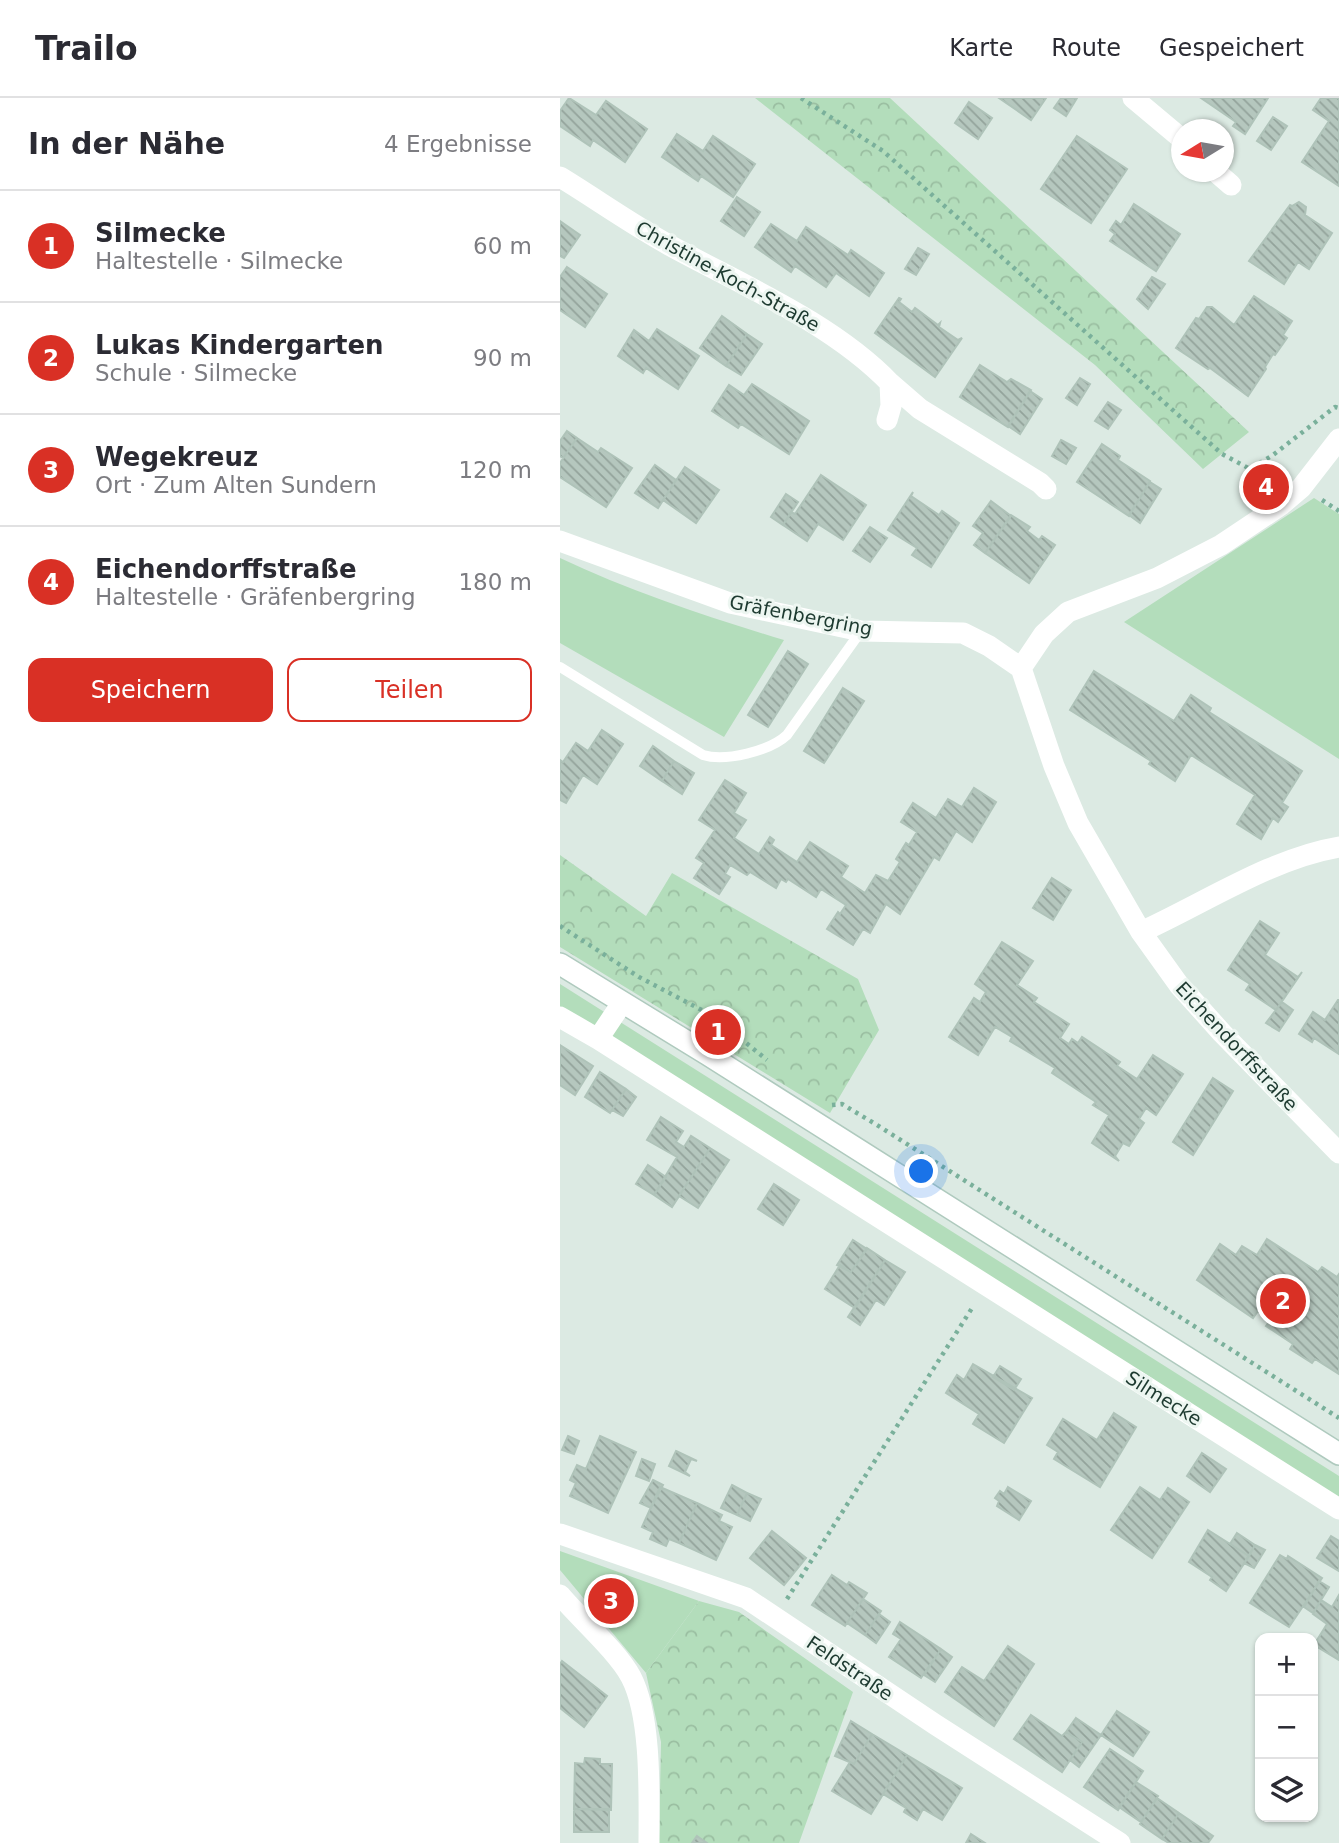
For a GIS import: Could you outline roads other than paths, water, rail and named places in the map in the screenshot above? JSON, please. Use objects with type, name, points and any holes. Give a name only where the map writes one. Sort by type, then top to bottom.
[{"type":"street","points":[[1133,98],[1171,130]]},
{"type":"street","name":"Christine-Koch-Straße","points":[[560,177],[654,237],[829,332],[870,363],[920,409],[1046,489]]},
{"type":"street","points":[[887,420],[891,406],[890,383]]},
{"type":"street","points":[[1021,667],[1044,634],[1068,612],[1157,578],[1221,545],[1281,505],[1301,488],[1339,439]]},
{"type":"street","name":"Gräfenbergring","points":[[560,541],[730,603],[862,631],[963,633],[1021,667]]},
{"type":"street","name":"Eichendorffstraße","points":[[1021,667],[1054,766],[1078,823],[1141,932],[1179,985],[1251,1065],[1339,1153]]},
{"type":"street","points":[[1141,932],[1189,910],[1233,885],[1294,860],[1339,847]]},
{"type":"street","points":[[560,964],[1339,1454]]},
{"type":"street","points":[[598,1039],[622,1003]]},
{"type":"street","name":"Silmecke","points":[[560,1017],[1339,1509]]},
{"type":"street","name":"Feldstraße","points":[[560,1534],[746,1598],[936,1725],[1120,1843]]},
{"type":"street","points":[[560,1595],[631,1676],[646,1735],[649,1843]]},
{"type":"lane","points":[[560,667],[702,755],[720,758],[776,745],[862,631]]},
{"type":"place","name":"Eichendorffstraße","points":[[1266,487]]},
{"type":"place","name":"Silmecke","points":[[718,1032]]},
{"type":"place","name":"Lukas Kindergarten","points":[[1283,1301]]},
{"type":"place","name":"Wegekreuz","points":[[611,1601]]}]
